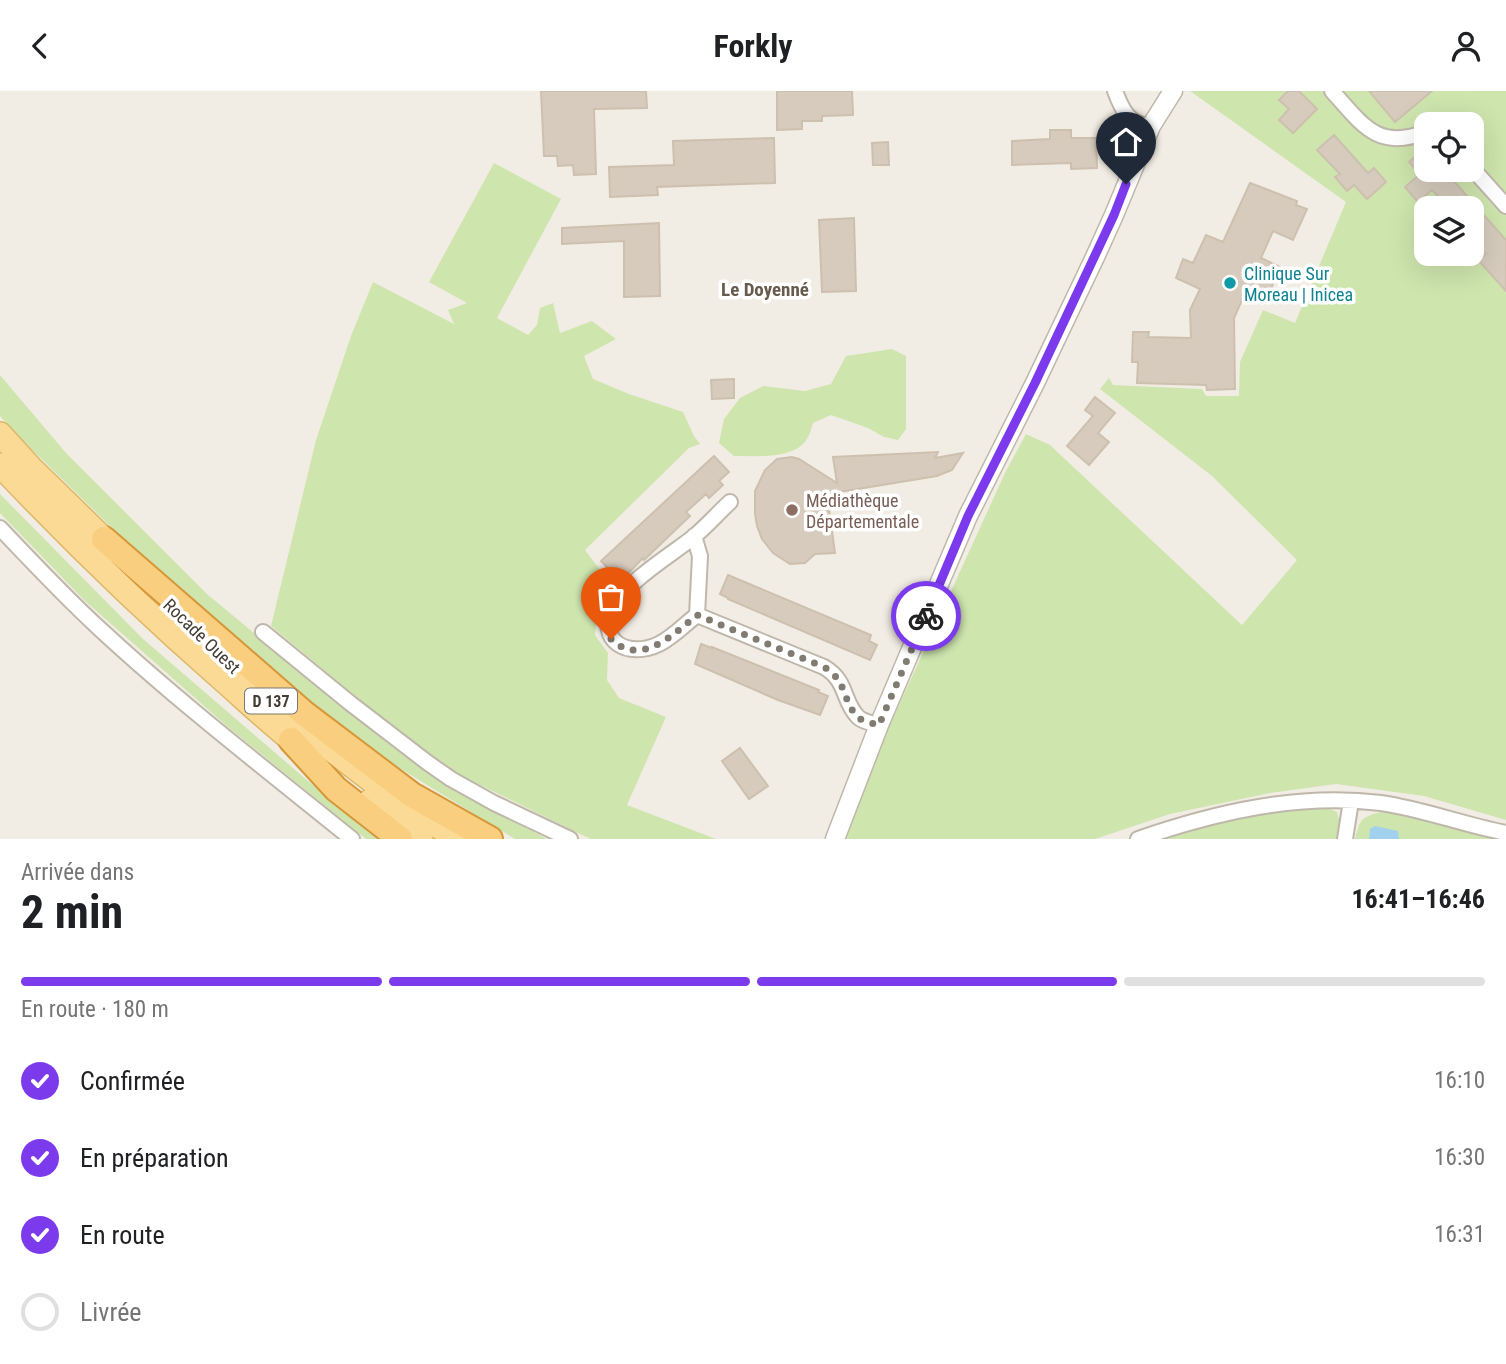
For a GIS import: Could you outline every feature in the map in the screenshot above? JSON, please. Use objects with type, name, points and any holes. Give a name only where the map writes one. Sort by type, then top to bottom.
[{"type":"highway","points":[[104,539],[305,714],[412,795],[490,839]]},
{"type":"highway","points":[[291,740],[336,789],[400,839]]},
{"type":"main road","name":"Rocade Ouest","points":[[0,434],[196,633],[295,722],[380,787],[457,839]]},
{"type":"main road","name":"Rocade Ouest","points":[[0,465],[50,518],[167,631],[291,740],[421,839]]},
{"type":"street","points":[[1115,91],[1124,111],[1132,120],[1140,126],[1151,127]]},
{"type":"street","points":[[835,839],[879,725],[968,516],[1095,257],[1151,127],[1173,91]]},
{"type":"street","points":[[1332,91],[1368,131],[1392,139],[1414,137]]},
{"type":"street","points":[[1484,181],[1506,206]]},
{"type":"street","points":[[694,536],[701,556],[697,615],[658,645],[635,650],[617,645],[611,639],[610,618],[614,606],[623,594],[638,579],[694,536],[730,502]]},
{"type":"street","points":[[0,528],[101,630],[182,701],[352,839]]},
{"type":"street","points":[[697,615],[833,672],[857,716],[879,725]]},
{"type":"street","points":[[262,632],[428,764],[483,798],[570,839]]},
{"type":"street","points":[[1138,839],[1204,818],[1252,808],[1320,800],[1383,804],[1506,833]]},
{"type":"street","points":[[1345,839],[1351,801]]},
{"type":"green space","points":[[1190,91],[1506,91],[1506,820],[1424,796],[1336,784],[1270,793],[1170,814],[1095,839],[845,839],[873,762],[1005,473],[1026,434],[1050,445],[1242,625],[1297,560],[1212,476],[1100,389],[1109,378],[1113,385],[1202,389],[1206,396],[1239,396],[1240,362],[1263,310],[1295,323],[1346,202]]},
{"type":"green space","points":[[494,163],[561,199],[497,318],[528,335],[537,325],[540,308],[553,303],[560,333],[592,321],[616,339],[584,356],[593,379],[683,412],[700,444],[689,448],[585,550],[613,587],[597,612],[595,635],[608,653],[607,680],[619,698],[666,717],[627,805],[716,839],[591,839],[578,833],[460,775],[387,723],[271,626],[316,440],[351,336],[373,282],[454,324],[448,310],[467,303],[429,282]]},
{"type":"green space","points":[[892,349],[906,356],[906,429],[898,440],[831,415],[813,423],[804,443],[790,452],[734,456],[719,443],[724,419],[740,398],[763,386],[805,391],[831,384],[846,356]]},
{"type":"green space","points":[[0,375],[66,453],[207,594],[351,714],[453,789],[547,839],[515,839],[349,737],[194,608],[0,416]]},
{"type":"green space","points":[[0,494],[143,639],[308,781],[385,839],[366,839],[228,727],[85,601],[0,513]]},
{"type":"green space","points":[[1328,808],[1337,812],[1340,823],[1337,839],[1162,839],[1263,811]]},
{"type":"green space","points":[[1381,812],[1503,839],[1355,839],[1362,820]]},
{"type":"water","points":[[1375,826],[1398,831],[1399,839],[1369,839],[1370,829]]},
{"type":"building","points":[[541,91],[646,91],[647,108],[594,109],[596,174],[574,175],[573,165],[558,166],[557,156],[544,156]]},
{"type":"building","points":[[777,91],[852,91],[853,115],[822,116],[822,121],[802,121],[802,129],[777,130]]},
{"type":"building","points":[[1288,91],[1299,91],[1317,109],[1293,133],[1279,120],[1289,109],[1279,100]]},
{"type":"building","points":[[1369,91],[1432,91],[1395,122]]},
{"type":"building","points":[[1050,130],[1071,130],[1071,138],[1096,138],[1097,168],[1071,169],[1071,163],[1012,165],[1012,141],[1050,139]]},
{"type":"building","points":[[1334,135],[1368,173],[1374,168],[1386,182],[1367,199],[1354,185],[1347,191],[1335,177],[1340,174],[1317,150]]},
{"type":"building","points":[[774,138],[775,183],[657,187],[658,195],[610,197],[609,167],[674,165],[673,141]]},
{"type":"building","points":[[888,142],[889,165],[873,165],[872,143]]},
{"type":"building","points":[[1414,179],[1414,182],[1455,182],[1467,196],[1438,196],[1432,190],[1425,196],[1414,197],[1405,187]]},
{"type":"building","name":"Clinique Sur Moreau | Inicea","points":[[1250,183],[1297,201],[1296,205],[1307,209],[1293,240],[1273,231],[1261,258],[1280,267],[1266,301],[1246,291],[1234,318],[1235,389],[1207,390],[1206,385],[1137,383],[1138,362],[1132,362],[1133,332],[1149,332],[1148,337],[1191,338],[1190,310],[1200,289],[1176,278],[1183,259],[1193,263],[1206,235],[1223,242]]},
{"type":"building","points":[[1484,215],[1506,240],[1506,291],[1484,266],[1486,254]]},
{"type":"building","points":[[854,218],[856,291],[822,292],[819,220]]},
{"type":"building","points":[[659,223],[660,296],[624,297],[624,241],[562,244],[562,228]]},
{"type":"building","points":[[734,379],[734,398],[712,399],[711,380]]},
{"type":"building","points":[[1095,397],[1115,413],[1098,433],[1109,442],[1089,465],[1067,446],[1093,416],[1085,410]]},
{"type":"building","name":"Médiathèque Départementale","points":[[938,452],[935,458],[963,453],[952,470],[937,476],[827,494],[835,553],[815,554],[805,563],[790,564],[773,553],[762,539],[755,514],[755,491],[765,470],[777,459],[799,459],[837,483],[833,457]]},
{"type":"building","points":[[714,456],[729,472],[719,481],[723,485],[709,498],[706,494],[686,512],[690,516],[618,584],[601,561]]},
{"type":"building","points":[[728,575],[871,635],[869,641],[877,645],[870,660],[728,599],[720,594]]},
{"type":"building","points":[[701,644],[819,690],[818,692],[828,696],[820,715],[695,664]]},
{"type":"building","points":[[740,748],[768,786],[749,799],[722,761]]},
{"type":"way so far","points":[[611,639],[626,648],[646,649],[666,640],[697,615],[833,672],[857,716],[879,725],[926,616]]},
{"type":"place","name":"Clinique Sur Moreau | Inicea","points":[[1230,283]]},
{"type":"place","name":"Médiathèque Départementale","points":[[792,510]]},
{"type":"district","name":"Le Doyenné","points":[[765,289]]},
{"type":"route","points":[[926,616],[968,516],[1035,383],[1126,184]]}]
